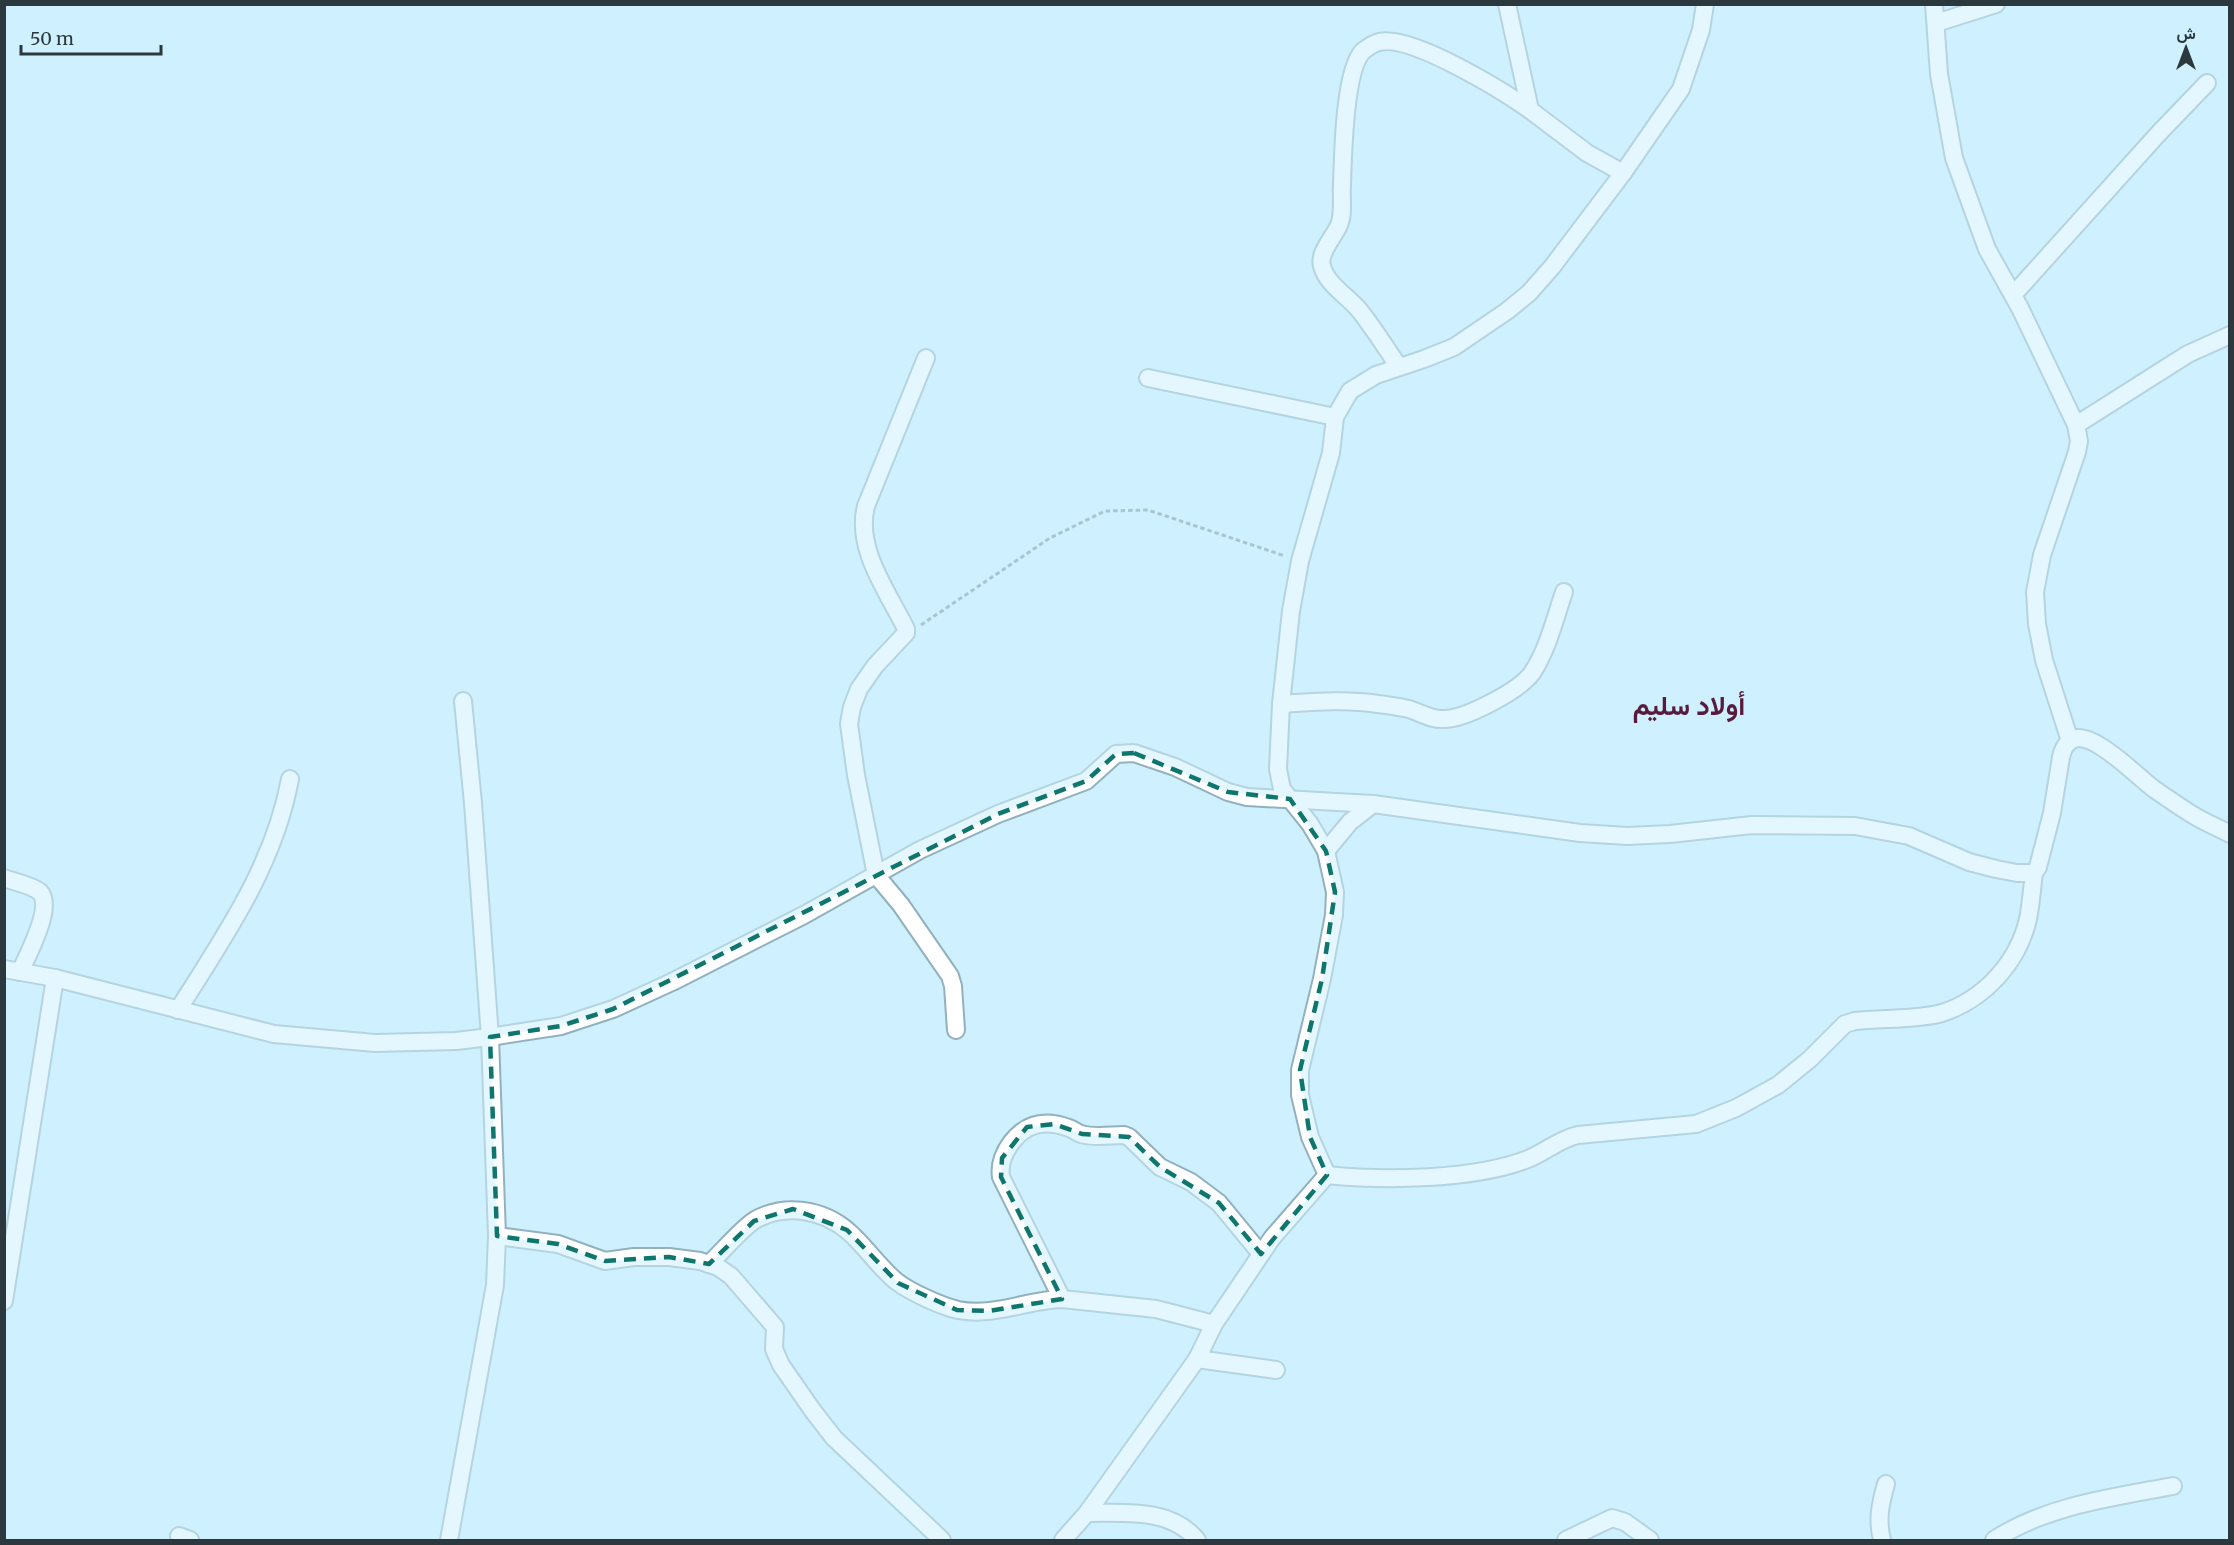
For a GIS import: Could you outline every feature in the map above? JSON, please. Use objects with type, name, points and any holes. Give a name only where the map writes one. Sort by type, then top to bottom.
[{"type":"street","points":[[1507,4],[1530,110]]},
{"type":"street","points":[[1327,1175],[1310,1137],[1300,1095],[1300,1070],[1322,979],[1334,915],[1335,892],[1326,851],[1310,824],[1282,789],[1279,778],[1281,704],[1291,610],[1300,561],[1331,453],[1335,417],[1350,392],[1376,375],[1454,347],[1508,311],[1529,293],[1552,267],[1623,173],[1681,89],[1701,30],[1705,4]]},
{"type":"street","points":[[1934,4],[1939,74],[1954,158],[1987,249],[2013,296],[2076,425],[2079,441],[2042,555],[2035,592],[2043,660],[2070,741]]},
{"type":"street","points":[[1936,23],[1996,4]]},
{"type":"street","points":[[1399,367],[1359,309],[1330,282],[1322,268],[1321,258],[1340,223],[1344,129],[1354,69],[1362,52],[1378,42],[1395,42],[1428,53],[1506,93],[1587,153],[1623,173]]},
{"type":"street","points":[[2013,296],[2159,133],[2207,83]]},
{"type":"street","points":[[2076,425],[2188,354],[2229,335]]},
{"type":"street","points":[[926,358],[862,519],[868,551],[906,629],[905,635],[875,666],[859,689],[852,706],[849,724],[856,775],[876,875],[901,905],[950,976],[953,986],[956,1030]]},
{"type":"street","points":[[1148,378],[1335,417]]},
{"type":"street","points":[[1281,704],[1324,701],[1375,704],[1409,709],[1446,720],[1462,716],[1518,688],[1532,673],[1543,652],[1564,592]]},
{"type":"street","points":[[449,1540],[495,1285],[497,1236],[490,1037],[473,803],[462,701]]},
{"type":"street","points":[[1327,1175],[1365,1179],[1484,1171],[1529,1158],[1563,1138],[1696,1124],[1736,1108],[1778,1084],[1810,1059],[1845,1024],[1855,1021],[1941,1013],[1971,1000],[1992,984],[2005,969],[2028,920],[2034,873],[2038,867],[2052,813],[2063,748],[2070,741],[2079,738],[2088,740],[2111,754],[2153,788],[2194,816],[2229,834]]},
{"type":"street","points":[[4,878],[39,891],[43,898],[40,927],[12,970],[55,978],[274,1034],[375,1044],[490,1037],[561,1026],[613,1009],[672,982],[804,915],[920,850],[998,814],[1086,781],[1116,754],[1134,753],[1174,767],[1228,792],[1247,797],[1373,804],[1580,833],[1627,836],[1752,825],[1855,826],[1909,836],[1969,862],[2017,873],[2034,873]]},
{"type":"street","points":[[178,1011],[232,927],[254,884],[274,839],[286,802],[290,779]]},
{"type":"street","points":[[1326,851],[1350,822],[1373,804]]},
{"type":"street","points":[[4,1301],[46,1022],[55,978]]},
{"type":"street","points":[[1062,1299],[1001,1177],[1000,1168],[1005,1152],[1018,1134],[1027,1127],[1039,1123],[1054,1124],[1092,1136],[1124,1135],[1130,1137],[1160,1167],[1191,1182],[1213,1198],[1261,1254]]},
{"type":"street","points":[[1062,1540],[1087,1514],[1197,1359],[1214,1324],[1261,1254],[1305,1198],[1327,1175]]},
{"type":"street","points":[[709,1264],[754,1221],[773,1213],[793,1209],[827,1218],[847,1230],[898,1283],[957,1310],[989,1311],[1050,1299],[1062,1299],[1156,1309],[1214,1324]]},
{"type":"street","points":[[497,1236],[558,1244],[605,1261],[634,1257],[683,1257],[709,1264],[731,1276],[775,1327],[774,1349],[781,1365],[834,1438],[942,1540]]},
{"type":"street","points":[[1197,1359],[1276,1370]]},
{"type":"street","points":[[1882,1540],[1878,1524],[1879,1507],[1886,1484]]},
{"type":"street","points":[[1994,1540],[2020,1525],[2101,1499],[2173,1486]]},
{"type":"street","points":[[1087,1514],[1153,1515],[1172,1521],[1190,1531],[1197,1540]]},
{"type":"street","points":[[1566,1540],[1612,1518],[1625,1522],[1650,1540]]},
{"type":"path","points":[[905,635],[1050,538],[1104,511],[1148,510],[1300,561]]},
{"type":"highlighted area","points":[[1134,753],[1228,792],[1290,799],[1326,851],[1335,892],[1322,979],[1300,1070],[1310,1137],[1327,1175],[1261,1254],[1219,1203],[1160,1167],[1129,1137],[1082,1134],[1054,1124],[1027,1127],[1002,1158],[1001,1177],[1062,1299],[989,1311],[957,1310],[898,1283],[847,1230],[793,1209],[754,1221],[709,1264],[669,1257],[605,1261],[558,1244],[497,1236],[490,1037],[561,1026],[613,1009],[998,814],[1086,781],[1116,754]]},
{"type":"district","name":"أولاد سليم","points":[[1689,705]]}]
